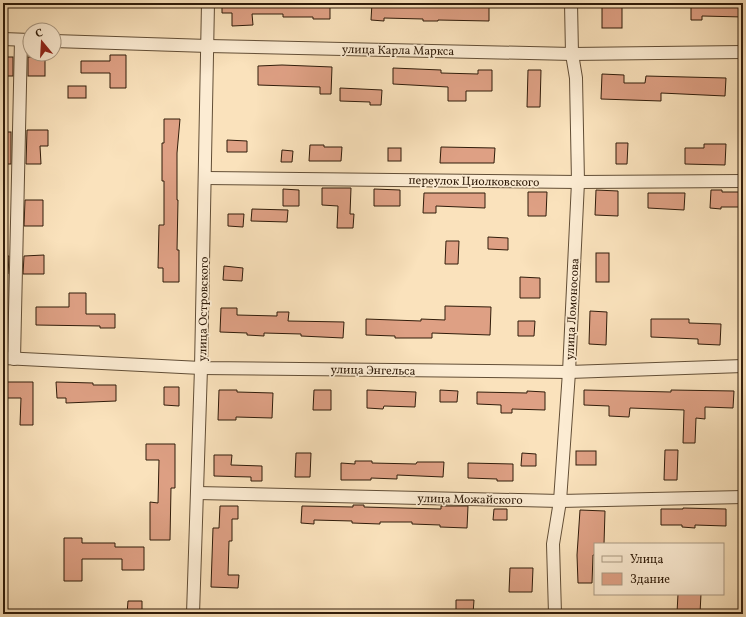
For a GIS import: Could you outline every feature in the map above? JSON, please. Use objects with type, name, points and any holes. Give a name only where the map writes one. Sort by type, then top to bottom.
[{"type":"street","name":"улица Островского","points":[[193,614],[201,368],[208,3]]},
{"type":"street","name":"улица Ломоносова","points":[[555,614],[553,544],[560,501],[569,372],[578,182],[576,78],[572,54],[571,3]]},
{"type":"street","points":[[3,39],[22,40]]},
{"type":"street","name":"улица Карла Маркса","points":[[62,41],[572,54],[743,52]]},
{"type":"street","points":[[9,359],[25,62]]},
{"type":"street","name":"переулок Циолковского","points":[[205,178],[578,182],[743,182]]},
{"type":"street","name":"улица Энгельса","points":[[9,359],[201,368],[569,372],[743,366]]},
{"type":"street","name":"улица Можайского","points":[[197,493],[560,501],[743,497]]},
{"type":"building","points":[[222,3],[330,3],[330,19],[313,19],[313,17],[283,17],[283,14],[252,14],[253,25],[232,26],[232,13],[222,13]]},
{"type":"building","points":[[372,3],[461,3],[461,6],[489,6],[489,21],[423,21],[423,19],[384,18],[384,21],[371,20]]},
{"type":"building","points":[[602,3],[622,3],[622,28],[602,28]]},
{"type":"building","points":[[691,3],[743,3],[743,17],[702,16],[702,20],[691,20]]},
{"type":"building","points":[[110,55],[126,55],[126,88],[110,88],[110,73],[81,73],[81,61],[110,61]]},
{"type":"building","points":[[3,57],[13,57],[13,76],[3,76]]},
{"type":"building","points":[[28,62],[45,62],[45,76],[28,76]]},
{"type":"building","points":[[282,65],[332,67],[331,94],[320,94],[320,87],[258,85],[258,66]]},
{"type":"building","points":[[393,68],[441,70],[441,73],[478,74],[478,70],[492,70],[492,91],[466,91],[466,101],[448,101],[448,87],[393,84]]},
{"type":"building","points":[[528,70],[541,70],[540,107],[527,107]]},
{"type":"building","points":[[602,74],[624,75],[624,83],[645,83],[646,76],[726,78],[725,96],[661,93],[661,101],[601,99]]},
{"type":"building","points":[[68,86],[86,86],[86,98],[68,98]]},
{"type":"building","points":[[340,88],[382,90],[381,105],[370,105],[370,102],[340,101]]},
{"type":"building","points":[[164,119],[180,119],[177,153],[177,250],[179,250],[179,282],[163,282],[163,268],[158,268],[159,225],[164,225],[162,143],[164,143]]},
{"type":"building","points":[[27,130],[48,130],[48,146],[40,146],[41,164],[26,164]]},
{"type":"building","points":[[3,132],[11,132],[11,164],[3,164]]},
{"type":"building","points":[[227,140],[247,141],[247,152],[227,152]]},
{"type":"building","points":[[616,143],[628,143],[627,164],[616,164]]},
{"type":"building","points":[[704,144],[726,144],[725,165],[685,164],[685,148],[704,148]]},
{"type":"building","points":[[310,145],[342,147],[341,161],[309,161]]},
{"type":"building","points":[[441,147],[495,148],[494,163],[440,163]]},
{"type":"building","points":[[388,148],[401,148],[401,161],[388,161]]},
{"type":"building","points":[[282,150],[293,151],[292,162],[281,162]]},
{"type":"building","points":[[322,188],[351,188],[350,214],[354,214],[353,228],[337,228],[338,206],[322,205]]},
{"type":"building","points":[[283,189],[299,190],[299,206],[283,206]]},
{"type":"building","points":[[374,189],[400,190],[400,206],[374,206]]},
{"type":"building","points":[[596,190],[618,191],[618,216],[595,215]]},
{"type":"building","points":[[711,190],[722,190],[722,192],[743,192],[743,207],[721,207],[721,209],[710,208]]},
{"type":"building","points":[[528,192],[547,192],[546,216],[528,216]]},
{"type":"building","points":[[424,193],[485,193],[485,208],[436,206],[436,213],[423,213]]},
{"type":"building","points":[[648,193],[685,193],[684,210],[648,208]]},
{"type":"building","points":[[25,200],[43,200],[43,226],[24,226]]},
{"type":"building","points":[[252,209],[288,210],[287,222],[251,221]]},
{"type":"building","points":[[228,214],[244,214],[243,227],[228,226]]},
{"type":"building","points":[[488,237],[508,238],[508,250],[488,249]]},
{"type":"building","points":[[446,241],[459,241],[458,264],[445,264]]},
{"type":"building","points":[[596,253],[609,253],[609,282],[596,282]]},
{"type":"building","points":[[44,255],[44,274],[23,274],[24,256]]},
{"type":"building","points":[[3,256],[9,256],[8,274],[3,274]]},
{"type":"building","points":[[224,266],[243,268],[242,281],[223,280]]},
{"type":"building","points":[[520,277],[540,278],[540,298],[520,298]]},
{"type":"building","points":[[69,293],[86,293],[86,314],[115,314],[115,328],[100,328],[100,326],[36,325],[36,307],[69,307]]},
{"type":"building","points":[[445,306],[491,307],[490,335],[432,333],[432,338],[395,338],[395,336],[366,335],[366,319],[421,321],[421,319],[445,320]]},
{"type":"building","points":[[221,308],[237,308],[237,315],[277,316],[277,312],[289,312],[288,321],[344,322],[343,338],[301,336],[301,334],[264,333],[264,336],[247,335],[247,333],[220,332]]},
{"type":"building","points":[[590,311],[607,312],[606,345],[589,344]]},
{"type":"building","points":[[651,319],[689,319],[689,323],[721,324],[720,345],[698,344],[698,339],[651,337]]},
{"type":"building","points":[[518,321],[535,321],[534,336],[518,336]]},
{"type":"building","points":[[3,382],[33,382],[33,425],[20,425],[21,398],[3,398]]},
{"type":"building","points":[[56,382],[116,385],[116,401],[66,403],[66,398],[57,398]]},
{"type":"building","points":[[164,387],[179,387],[179,406],[164,405]]},
{"type":"building","points":[[219,390],[273,393],[272,418],[236,417],[236,420],[218,420]]},
{"type":"building","points":[[314,390],[331,390],[331,410],[313,410]]},
{"type":"building","points":[[367,390],[416,392],[415,407],[384,406],[383,409],[367,408]]},
{"type":"building","points":[[440,390],[458,391],[457,402],[440,402]]},
{"type":"building","points":[[584,390],[671,392],[671,390],[734,391],[733,408],[705,407],[705,419],[696,418],[695,443],[683,443],[684,410],[630,408],[629,417],[609,416],[609,406],[584,405]]},
{"type":"building","points":[[527,391],[545,392],[545,410],[512,409],[512,413],[501,413],[501,405],[477,404],[477,392],[527,393]]},
{"type":"building","points":[[146,444],[175,444],[175,488],[171,488],[170,540],[150,540],[150,502],[158,503],[159,460],[146,460]]},
{"type":"building","points":[[665,450],[678,450],[677,480],[664,480]]},
{"type":"building","points":[[576,451],[596,451],[596,465],[576,465]]},
{"type":"building","points":[[296,453],[311,453],[310,477],[295,477]]},
{"type":"building","points":[[522,453],[536,454],[536,466],[521,466]]},
{"type":"building","points":[[214,455],[232,455],[231,465],[262,466],[262,481],[251,481],[251,477],[214,476]]},
{"type":"building","points":[[355,461],[416,464],[417,462],[444,462],[443,477],[397,475],[397,479],[371,478],[371,480],[341,480],[341,463],[355,464]]},
{"type":"building","points":[[468,463],[513,464],[513,481],[468,478]]},
{"type":"building","points":[[353,505],[364,505],[364,507],[441,509],[441,506],[468,506],[467,528],[412,524],[412,522],[380,522],[380,524],[352,523],[352,521],[314,520],[314,524],[301,523],[302,506],[353,507]]},
{"type":"building","points":[[220,506],[238,506],[238,519],[232,519],[232,541],[229,541],[228,575],[239,575],[238,588],[211,587],[213,528],[219,528]]},
{"type":"building","points":[[494,509],[507,509],[507,520],[493,520]]},
{"type":"building","points":[[661,509],[726,509],[726,526],[695,525],[695,528],[682,527],[682,525],[661,525]]},
{"type":"building","points":[[580,510],[605,511],[604,543],[594,543],[592,583],[578,583],[577,555]]},
{"type":"building","points":[[64,538],[82,538],[82,543],[115,543],[115,547],[144,547],[144,570],[122,570],[122,559],[82,559],[82,581],[64,581]]},
{"type":"building","points":[[510,568],[533,568],[532,592],[509,592]]},
{"type":"building","points":[[678,595],[701,595],[700,613],[677,613]]},
{"type":"building","points":[[456,600],[474,600],[473,614],[456,614]]},
{"type":"building","points":[[128,601],[142,601],[142,614],[127,614]]}]
